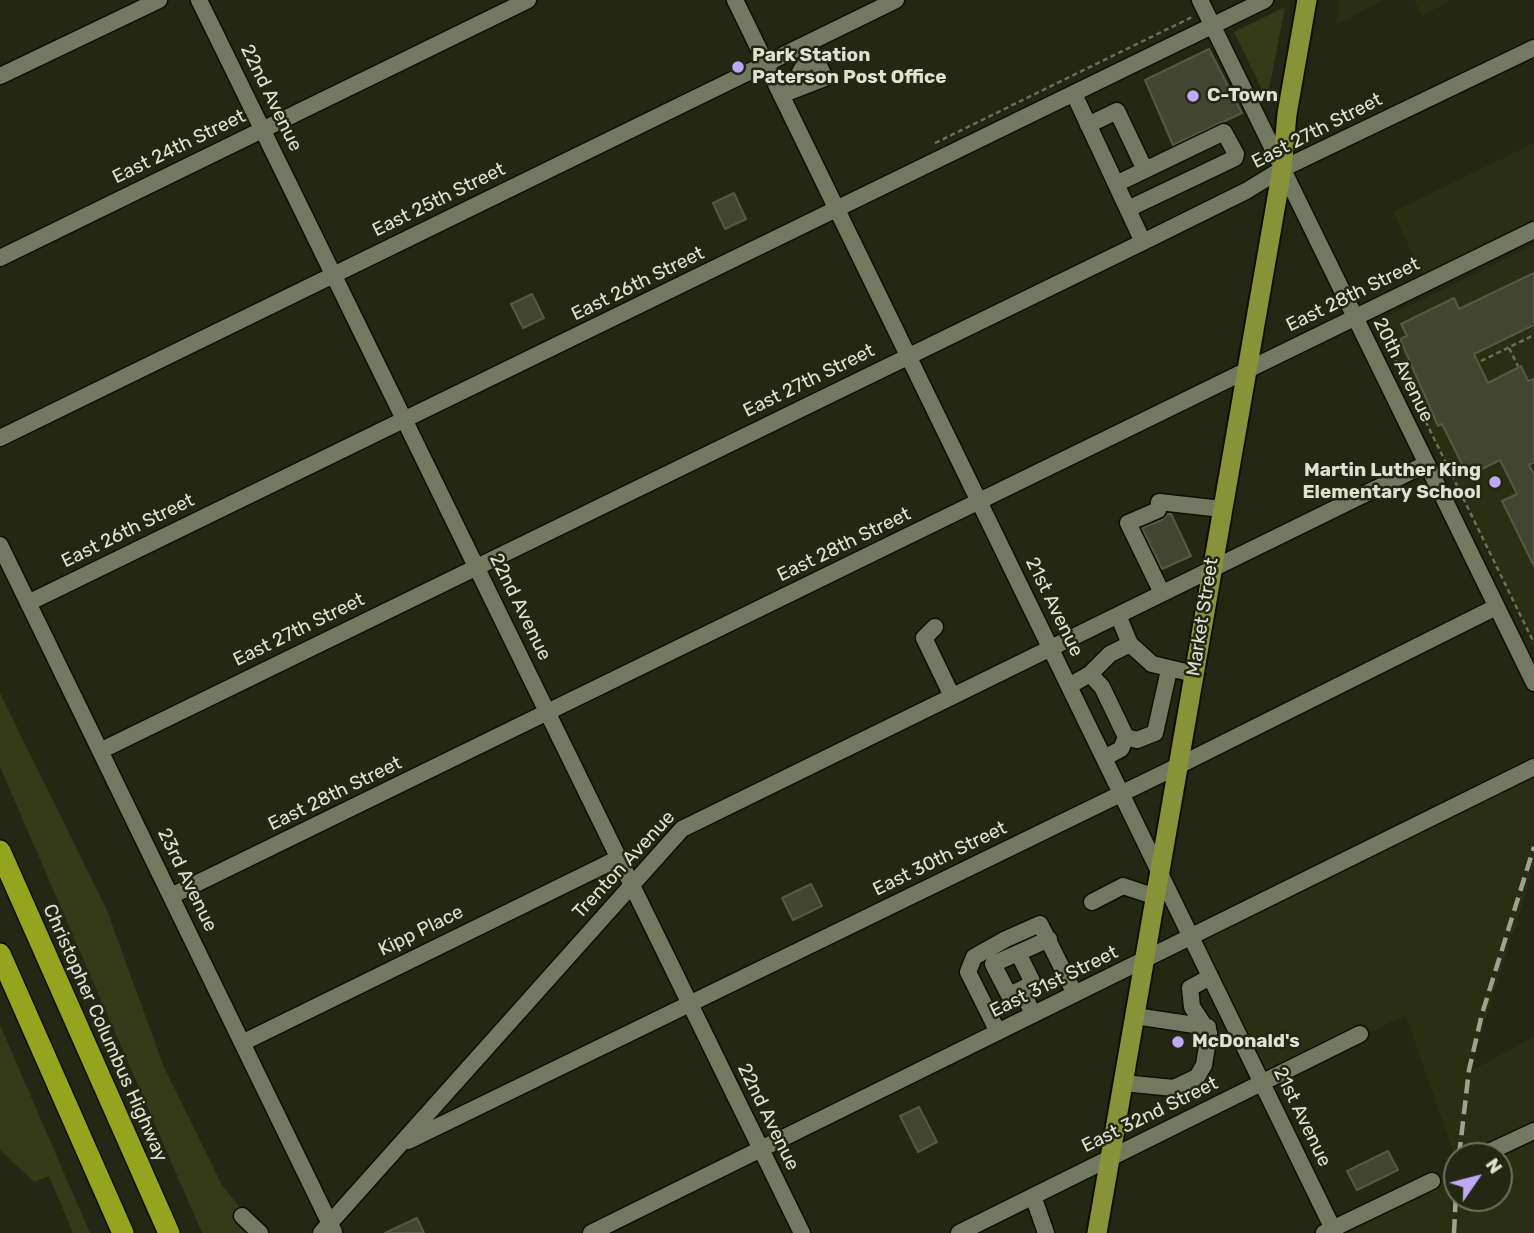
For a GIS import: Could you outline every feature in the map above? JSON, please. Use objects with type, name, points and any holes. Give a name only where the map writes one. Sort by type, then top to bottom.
[{"type":"highway","name":"Christopher Columbus Highway","points":[[0,851],[169,1233]]},
{"type":"highway","points":[[0,954],[123,1233]]},
{"type":"highway","points":[[0,968],[21,1003]]},
{"type":"main road","name":"Market Street","points":[[1097,1233],[1282,169],[1287,114],[1307,0]]},
{"type":"street","points":[[0,76],[159,0]]},
{"type":"street","name":"22nd Avenue","points":[[200,0],[802,1233]]},
{"type":"street","name":"East 24th Street","points":[[0,258],[528,0]]},
{"type":"street","name":"21st Avenue","points":[[735,0],[1262,1083],[1330,1232]]},
{"type":"street","name":"East 25th Street","points":[[0,438],[766,64],[812,49],[896,0]]},
{"type":"street","name":"20th Avenue","points":[[1200,0],[1534,683]]},
{"type":"street","name":"East 26th Street","points":[[28,603],[1265,0]]},
{"type":"street","name":"East 27th Street","points":[[100,751],[1143,242],[1246,191],[1282,169],[1534,48]]},
{"type":"street","points":[[781,95],[797,88],[817,66],[812,49]]},
{"type":"street","points":[[1074,93],[1143,242]]},
{"type":"street","points":[[1088,125],[1117,111],[1145,170]]},
{"type":"street","points":[[1116,184],[1224,132],[1237,155],[1128,209]]},
{"type":"street","name":"East 28th Street","points":[[172,896],[1534,230]]},
{"type":"street","name":"Trenton Avenue","points":[[329,1230],[400,1145],[682,829],[1426,464]]},
{"type":"street","points":[[1162,593],[1128,523],[1158,510],[1159,502],[1222,509]]},
{"type":"street","name":"23rd Avenue","points":[[0,545],[172,896],[329,1230]]},
{"type":"street","name":"East 30th Street","points":[[400,1145],[1121,794],[1496,607]]},
{"type":"street","points":[[1118,615],[1130,644],[1152,664],[1194,674]]},
{"type":"street","points":[[935,627],[924,638],[952,696]]},
{"type":"street","points":[[1069,686],[1090,674],[1110,654],[1130,644]]},
{"type":"street","points":[[1126,737],[1137,740],[1155,733],[1169,670]]},
{"type":"street","points":[[1090,674],[1102,687],[1126,737],[1121,749],[1104,758]]},
{"type":"street","name":"East 31st Street","points":[[591,1233],[762,1151],[1534,767]]},
{"type":"street","name":"Kipp Place","points":[[242,1043],[619,858]]},
{"type":"street","points":[[1093,902],[1123,886],[1156,897]]},
{"type":"street","points":[[998,1032],[968,972],[969,965],[974,957],[1040,923],[1075,995]]},
{"type":"street","points":[[1018,953],[1033,983],[1009,995],[993,964],[1049,939]]},
{"type":"street","points":[[1123,1083],[1174,1088],[1197,1077],[1208,1050],[1208,1027],[1189,998],[1190,988],[1210,977]]},
{"type":"street","points":[[1022,989],[1033,1015]]},
{"type":"street","points":[[1135,1016],[1208,1027]]},
{"type":"street","name":"East 32nd Street","points":[[959,1233],[1360,1034]]},
{"type":"street","points":[[1511,1142],[1534,1130]]},
{"type":"street","points":[[1330,1232],[1432,1181]]},
{"type":"street","points":[[1033,1196],[1046,1233]]},
{"type":"street","points":[[242,1216],[260,1233]]},
{"type":"path","points":[[1377,321],[1534,643]]},
{"type":"path","points":[[1482,361],[1533,337]]},
{"type":"path","points":[[1509,348],[1518,366]]},
{"type":"shaded area","points":[[1340,0],[1384,0],[1335,26]]},
{"type":"shaded area","points":[[1414,0],[1451,0],[1422,16]]},
{"type":"shaded area","points":[[1285,7],[1267,100],[1234,32]]},
{"type":"shaded area","points":[[1534,143],[1534,231],[1427,285],[1393,212]]},
{"type":"shaded area","name":"Martin Luther King Elementary School","points":[[1534,245],[1534,643],[1377,321]]},
{"type":"shaded area","points":[[0,693],[106,908],[164,1067],[222,1185],[260,1233],[202,1233],[0,767]]},
{"type":"shaded area","points":[[1534,768],[1534,867],[1469,1072],[1534,1037],[1534,1233],[1334,1233],[1443,1179],[1443,1212],[1513,1212],[1513,1142],[1449,1142],[1406,1015],[1263,1084],[1192,939]]},
{"type":"shaded area","points":[[0,1025],[90,1233],[73,1233],[49,1176],[34,1182],[0,1150]]},
{"type":"building","name":"C-Town","points":[[1209,49],[1242,113],[1173,145],[1145,80]]},
{"type":"building","points":[[734,193],[746,219],[725,229],[713,203]]},
{"type":"building","name":"Martin Luther King Elementary School","points":[[1534,273],[1534,325],[1474,354],[1488,383],[1521,366],[1528,381],[1534,379],[1534,462],[1529,465],[1534,475],[1534,566],[1502,501],[1517,494],[1500,460],[1468,476],[1442,424],[1438,426],[1400,339],[1407,336],[1401,324],[1454,298],[1459,309]]},
{"type":"building","points":[[532,294],[544,318],[523,328],[511,304]]},
{"type":"building","points":[[1171,514],[1191,556],[1162,569],[1142,528],[1162,520]]},
{"type":"building","points":[[811,884],[822,906],[793,920],[782,898]]},
{"type":"building","points":[[919,1107],[937,1142],[918,1152],[900,1116]]},
{"type":"building","points":[[1388,1151],[1398,1170],[1357,1190],[1347,1171]]},
{"type":"building","points":[[417,1218],[424,1233],[385,1233]]},
{"type":"railway","points":[[1461,1142],[1469,1070],[1482,1014],[1534,847]]},
{"type":"railway","points":[[1454,1233],[1455,1212]]},
{"type":"place","name":"Park Station Paterson Post Office","points":[[738,67]]},
{"type":"place","name":"C-Town","points":[[1193,96]]},
{"type":"place","name":"Martin Luther King Elementary School","points":[[1495,482]]},
{"type":"place","name":"McDonald's","points":[[1178,1042]]}]
